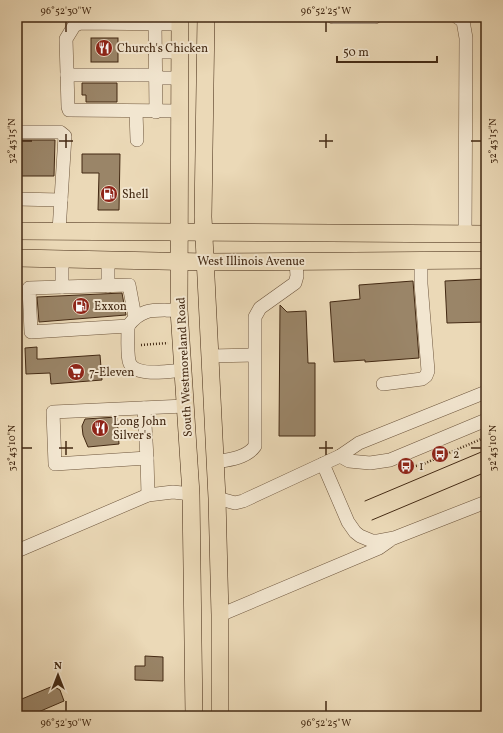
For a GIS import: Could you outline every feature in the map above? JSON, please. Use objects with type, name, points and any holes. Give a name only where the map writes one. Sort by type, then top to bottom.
[{"type":"main road","points":[[206,17],[204,233],[217,498],[220,615],[220,716]]},
{"type":"main road","name":"South Westmoreland Road","points":[[180,21],[179,310],[191,494],[194,716]]},
{"type":"main road","points":[[17,231],[486,234]]},
{"type":"main road","name":"West Illinois Avenue","points":[[17,258],[206,262],[486,260]]},
{"type":"main road","points":[[191,494],[217,498]]},
{"type":"lane","points":[[333,17],[375,17]]},
{"type":"lane","points":[[457,17],[463,21],[466,38],[465,234]]},
{"type":"lane","points":[[180,21],[155,24],[80,23],[74,26],[66,39],[68,107],[71,111],[180,111]]},
{"type":"lane","points":[[155,24],[156,112]]},
{"type":"lane","points":[[155,52],[180,52]]},
{"type":"lane","points":[[67,75],[150,75],[163,78],[180,78]]},
{"type":"lane","points":[[136,112],[137,140]]},
{"type":"lane","points":[[17,132],[60,132],[65,136],[58,231]]},
{"type":"lane","points":[[17,199],[61,200]]},
{"type":"lane","points":[[62,259],[62,287]]},
{"type":"lane","points":[[108,260],[108,286]]},
{"type":"lane","points":[[383,384],[422,379],[426,376],[428,370],[421,284],[421,260]]},
{"type":"lane","points":[[215,462],[232,460],[252,451],[255,446],[255,317],[260,308],[295,283],[297,276],[296,261]]},
{"type":"lane","points":[[179,310],[145,311],[131,321],[31,332],[29,288],[129,285],[131,321],[129,361],[133,368],[145,372],[183,370]]},
{"type":"lane","points":[[210,356],[254,355]]},
{"type":"lane","points":[[217,498],[235,502],[243,501],[340,456],[359,443],[486,392]]},
{"type":"lane","points":[[147,458],[55,464],[53,412],[186,406]]},
{"type":"lane","points":[[144,408],[148,495]]},
{"type":"lane","points":[[340,456],[349,461],[370,463],[390,460],[486,420]]},
{"type":"lane","points":[[323,464],[348,522],[360,536],[372,541],[394,538],[486,502]]},
{"type":"lane","points":[[17,551],[148,495],[173,492],[191,494]]},
{"type":"lane","points":[[220,615],[379,548],[394,538]]},
{"type":"path","points":[[141,345],[170,343]]},
{"type":"path","points":[[410,467],[421,464],[486,437]]},
{"type":"building","name":"Church's Chicken","points":[[91,38],[118,38],[118,62],[91,62]]},
{"type":"building","points":[[82,83],[117,83],[117,102],[86,102],[86,95],[82,95]]},
{"type":"building","points":[[17,140],[55,140],[54,176],[17,176]]},
{"type":"building","points":[[82,154],[120,154],[119,210],[98,210],[99,173],[82,173]]},
{"type":"building","points":[[486,279],[486,322],[447,323],[445,281]]},
{"type":"building","points":[[413,281],[419,358],[365,362],[365,360],[334,362],[330,302],[360,299],[359,285]]},
{"type":"building","name":"Exxon","points":[[122,293],[126,315],[39,322],[37,297]]},
{"type":"building","points":[[280,305],[287,312],[306,311],[308,363],[315,363],[315,436],[279,436]]},
{"type":"building","name":"7-Eleven","points":[[37,347],[37,359],[100,355],[102,380],[51,384],[50,373],[26,374],[25,348]]},
{"type":"building","name":"Long John Silver's","points":[[117,417],[119,444],[88,447],[83,435],[82,426],[85,419]]},
{"type":"building","points":[[145,656],[163,657],[163,681],[135,680],[135,666],[145,666]]},
{"type":"building","points":[[53,686],[60,690],[64,701],[29,716],[17,716],[17,701]]},
{"type":"tram line","points":[[365,501],[486,450]]},
{"type":"tram line","points":[[372,520],[486,472]]},
{"type":"place","name":"Church's Chicken","points":[[104,48]]},
{"type":"place","name":"Shell","points":[[109,194]]},
{"type":"place","name":"Exxon","points":[[81,306]]},
{"type":"place","name":"7-Eleven","points":[[76,372]]},
{"type":"place","name":"Long John Silver's","points":[[100,428]]},
{"type":"place","name":"2","points":[[440,454]]},
{"type":"place","name":"1","points":[[406,466]]}]
